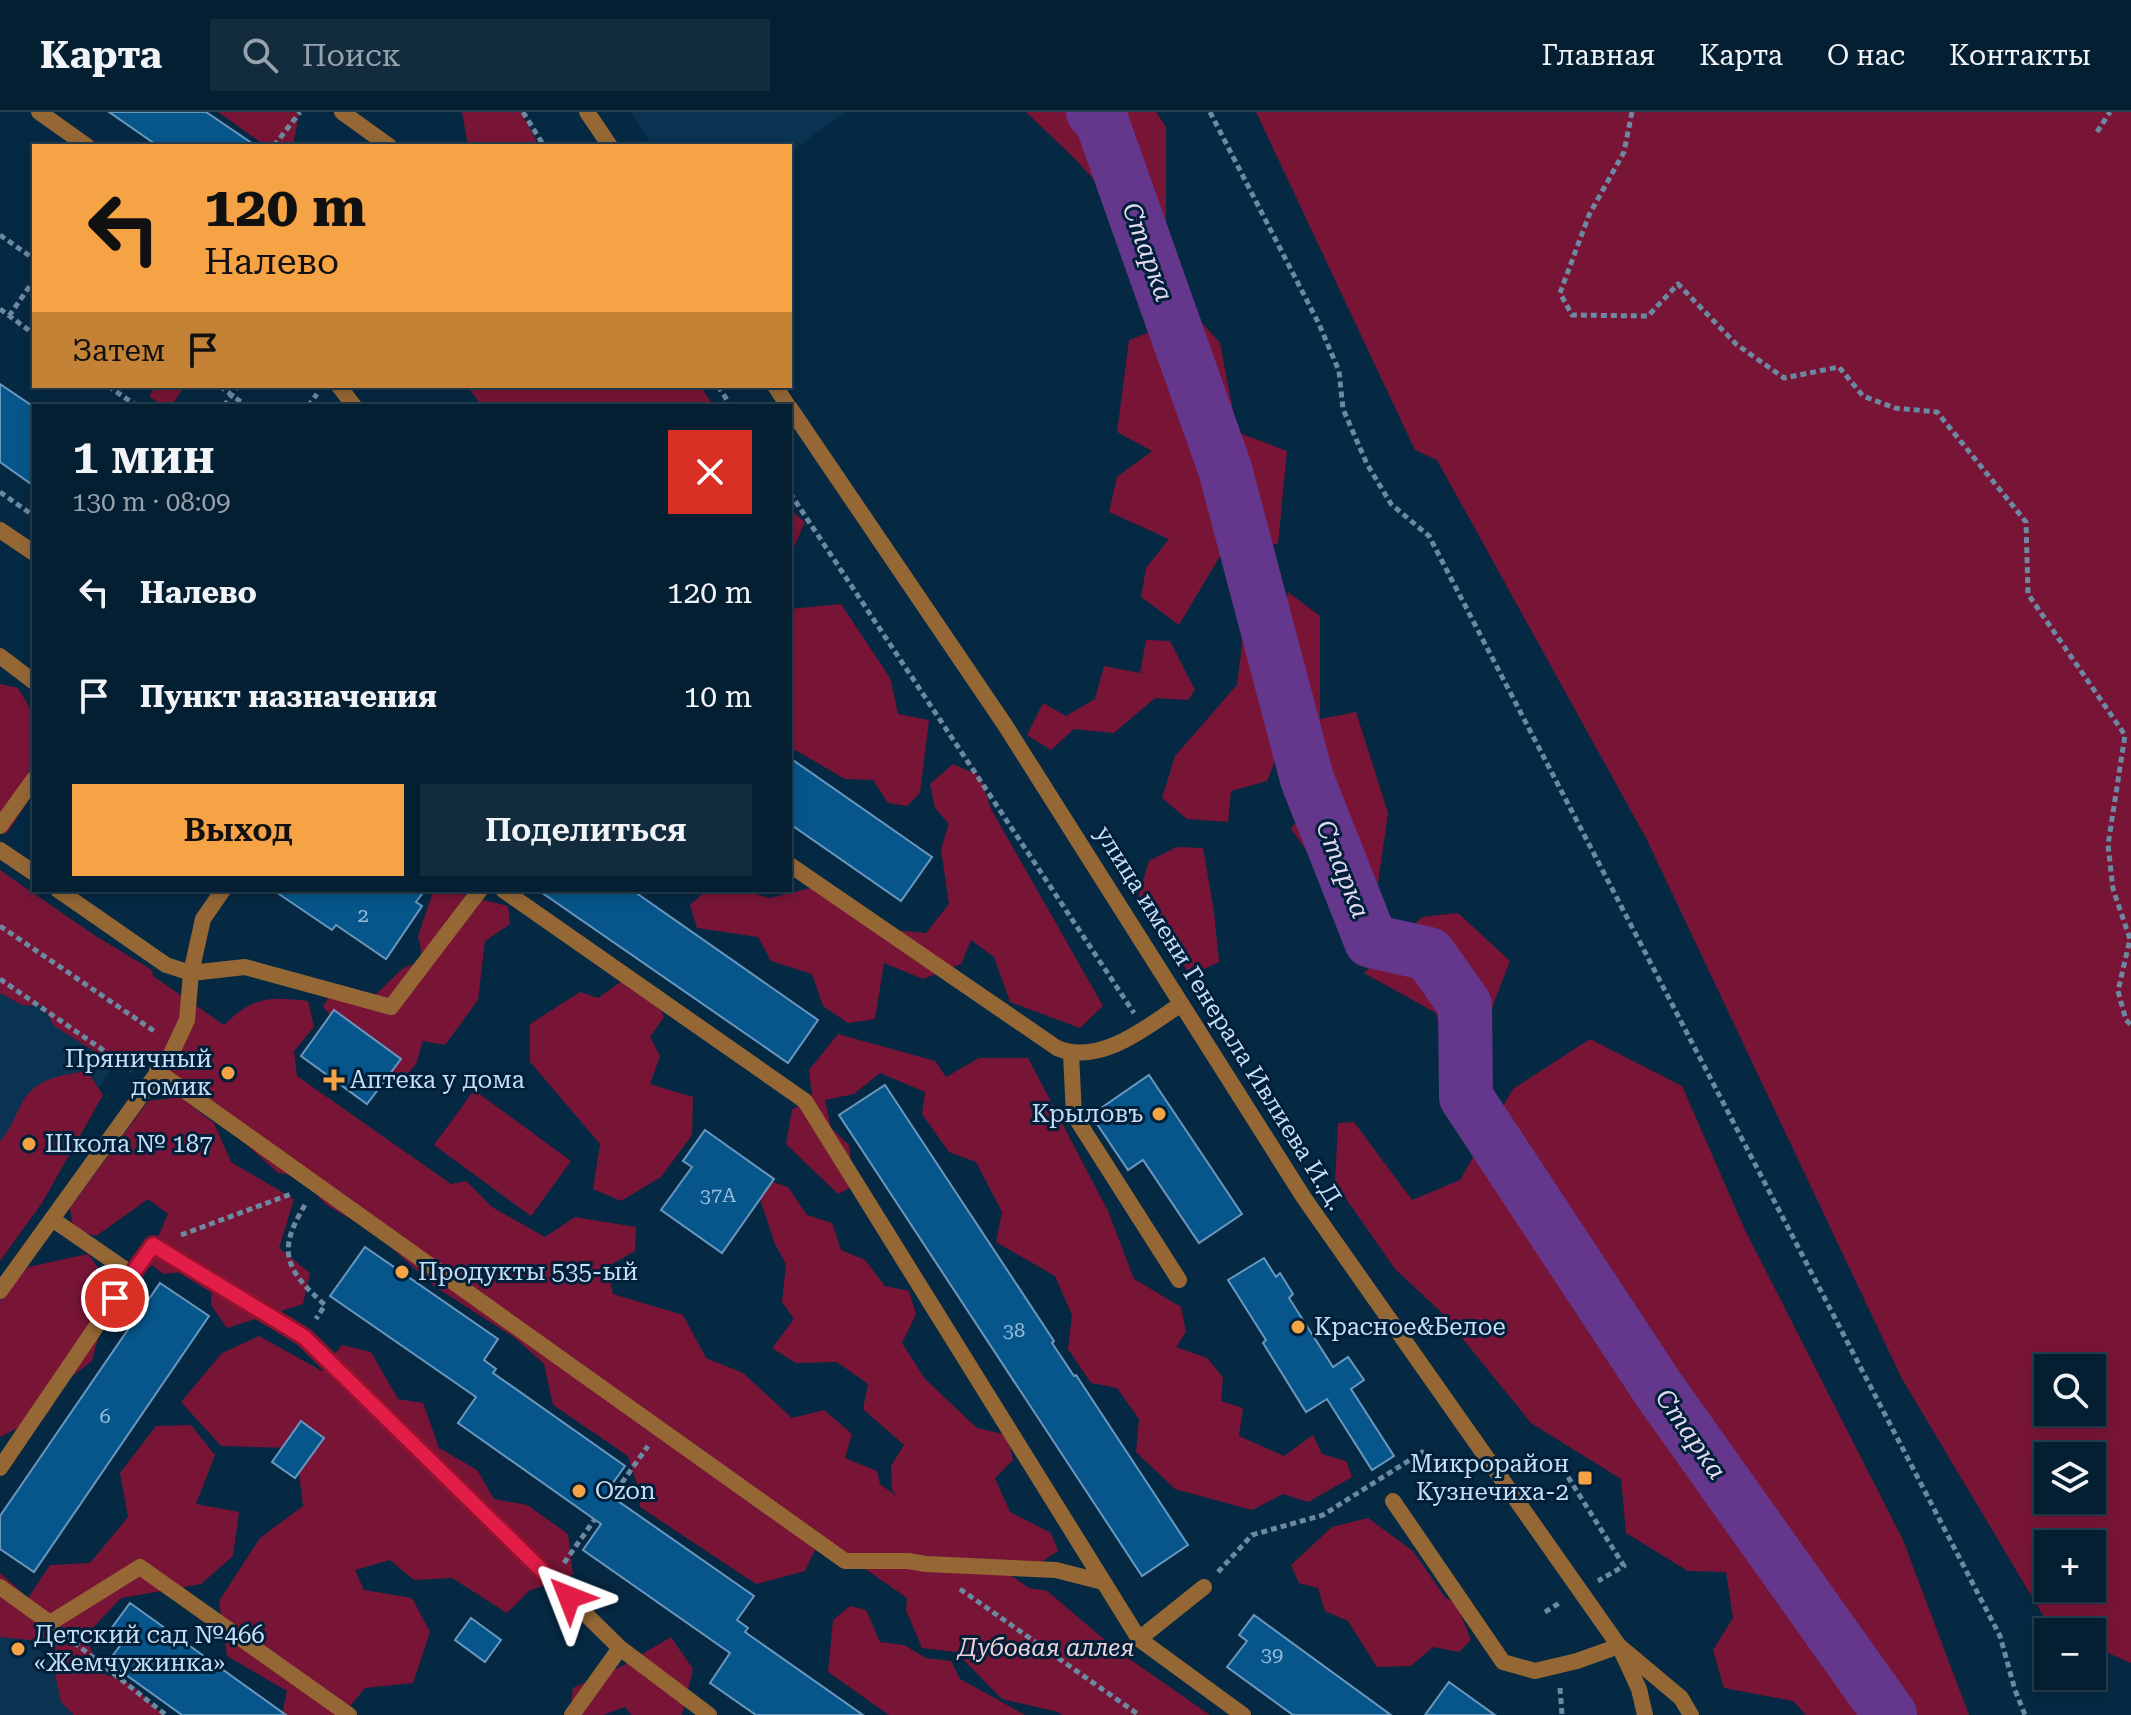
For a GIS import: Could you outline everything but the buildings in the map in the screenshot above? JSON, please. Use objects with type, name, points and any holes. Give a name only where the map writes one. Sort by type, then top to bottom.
[{"type":"street","points":[[39,112],[84,144]]},
{"type":"street","points":[[342,112],[386,144]]},
{"type":"street","points":[[587,112],[609,144]]},
{"type":"street","name":"улица имени Генерала Ивлиева И.Д.","points":[[792,411],[967,666],[1304,1198],[1619,1646]]},
{"type":"street","points":[[0,530],[32,552]]},
{"type":"street","points":[[0,656],[32,680]]},
{"type":"street","points":[[0,826],[32,782]]},
{"type":"street","points":[[0,850],[32,872]]},
{"type":"street","points":[[792,866],[1057,1048],[1071,1054],[1100,1050],[1144,1029],[1181,1004]]},
{"type":"street","points":[[61,892],[166,965],[191,973],[245,967],[391,1007],[478,892]]},
{"type":"street","points":[[0,1291],[171,1054],[187,1020],[191,973],[203,919],[222,892]]},
{"type":"street","points":[[506,892],[805,1101],[1139,1639],[1243,1715]]},
{"type":"street","points":[[1071,1054],[1074,1115],[1179,1280]]},
{"type":"street","points":[[157,1071],[845,1561],[908,1561],[1056,1570],[1103,1582]]},
{"type":"street","points":[[52,1219],[132,1274]]},
{"type":"street","points":[[0,1468],[153,1245],[304,1337],[620,1648],[709,1715]]},
{"type":"street","points":[[1393,1501],[1503,1662],[1535,1671],[1619,1646]]},
{"type":"street","points":[[0,1587],[50,1623],[140,1567],[349,1715]]},
{"type":"street","points":[[1139,1639],[1204,1587]]},
{"type":"street","points":[[1619,1646],[1639,1689],[1645,1715]]},
{"type":"street","points":[[1619,1646],[1681,1698],[1691,1715]]},
{"type":"street","points":[[572,1715],[620,1648]]},
{"type":"path","points":[[276,144],[300,112]]},
{"type":"path","points":[[523,112],[543,144]]},
{"type":"path","points":[[1210,112],[1319,324],[1339,371],[1343,409],[1367,464],[1391,504],[1429,536],[2000,1636],[2025,1715]]},
{"type":"path","points":[[1632,112],[1624,152],[1589,215],[1560,293],[1572,315],[1648,316],[1678,284],[1736,344],[1784,378],[1839,367],[1863,396],[1895,408],[1937,412],[2026,522],[2028,594],[2125,735],[2108,845],[2113,889],[2130,939],[2118,991],[2126,1020],[2131,1025]]},
{"type":"path","points":[[2097,132],[2110,112]]},
{"type":"path","points":[[0,235],[32,258]]},
{"type":"path","points":[[9,316],[32,283]]},
{"type":"path","points":[[0,309],[32,333]]},
{"type":"path","points":[[111,388],[134,404]]},
{"type":"path","points":[[222,388],[243,404]]},
{"type":"path","points":[[225,404],[236,388]]},
{"type":"path","points":[[0,492],[32,515]]},
{"type":"path","points":[[792,496],[1144,1029]]},
{"type":"path","points":[[0,926],[158,1033]]},
{"type":"path","points":[[0,979],[132,1070]]},
{"type":"path","points":[[153,1245],[319,1184]]},
{"type":"path","points":[[304,1337],[325,1305],[301,1284],[289,1261],[290,1229],[319,1184]]},
{"type":"path","points":[[616,1491],[646,1449]]},
{"type":"path","points":[[1204,1587],[1252,1535],[1323,1515],[1424,1451]]},
{"type":"path","points":[[1545,1612],[1624,1566],[1568,1477]]},
{"type":"path","points":[[552,1580],[595,1519]]},
{"type":"path","points":[[926,1564],[1139,1715]]},
{"type":"path","points":[[50,1623],[166,1715]]},
{"type":"shaded area","points":[[630,112],[846,112],[792,151],[792,144],[652,144]]},
{"type":"shaded area","name":"Школа № 187","points":[[0,961],[127,1047],[0,1229]]},
{"type":"shaded area","name":"Детский сад №466 «Жемчужинка»","points":[[0,1623],[73,1675],[91,1715],[0,1715]]},
{"type":"green space","points":[[218,112],[299,114],[293,144],[263,144]]},
{"type":"green space","points":[[462,112],[521,112],[538,144],[468,144]]},
{"type":"green space","points":[[1026,112],[1156,112],[1166,127],[1166,258],[1074,158]]},
{"type":"green space","points":[[1256,112],[2131,112],[2131,1663],[2106,1652],[2106,1618],[2045,1618],[2035,1602],[2106,1602],[2106,1530],[2034,1530],[2034,1600],[1901,1377],[1646,838],[1437,460],[1415,450]]},
{"type":"green space","points":[[1195,315],[1220,343],[1237,432],[1287,451],[1278,544],[1223,551],[1179,625],[1141,597],[1146,568],[1169,539],[1109,512],[1117,477],[1152,451],[1117,432],[1129,340]]},
{"type":"green space","points":[[155,388],[184,388],[172,404],[160,404],[149,396]]},
{"type":"green space","points":[[468,388],[701,388],[713,404],[480,404]]},
{"type":"green space","points":[[792,512],[805,522],[792,551]]},
{"type":"green space","points":[[1288,592],[1320,616],[1320,719],[1356,712],[1388,813],[1378,883],[1346,906],[1291,829],[1306,808],[1279,751],[1267,781],[1231,791],[1228,822],[1187,819],[1162,798],[1175,756],[1237,685],[1243,637],[1280,623]]},
{"type":"green space","points":[[841,604],[890,678],[898,714],[929,720],[920,793],[907,806],[888,803],[873,780],[845,779],[792,748],[792,609]]},
{"type":"green space","points":[[1146,640],[1170,641],[1195,690],[1188,700],[1155,698],[1114,733],[1074,729],[1051,750],[1027,735],[1043,703],[1066,716],[1095,699],[1104,666],[1140,673]]},
{"type":"green space","points":[[0,684],[18,688],[32,711],[32,795],[7,833],[0,830]]},
{"type":"green space","points":[[953,764],[980,776],[991,809],[1103,1006],[1080,1028],[1010,1002],[994,957],[971,940],[961,964],[923,979],[884,963],[875,1019],[848,1023],[823,1006],[812,974],[771,961],[758,937],[697,928],[690,905],[705,892],[748,892],[770,898],[827,884],[869,928],[926,933],[949,904],[941,849],[949,824],[935,808],[930,784]]},
{"type":"green space","points":[[1177,847],[1203,848],[1214,912],[1219,962],[1191,975],[1161,936],[1138,898],[1149,861]]},
{"type":"green space","name":"Дубовая аллея","points":[[0,870],[94,935],[152,970],[153,976],[224,1025],[244,1009],[262,1001],[308,1001],[314,1027],[294,1051],[297,1076],[451,1184],[466,1181],[492,1207],[545,1237],[575,1217],[636,1227],[635,1251],[607,1267],[613,1294],[683,1315],[706,1358],[743,1373],[792,1418],[824,1410],[852,1434],[845,1458],[877,1471],[880,1484],[898,1497],[892,1490],[891,1466],[904,1445],[863,1409],[868,1384],[837,1362],[796,1363],[772,1348],[794,1319],[782,1302],[786,1264],[775,1244],[758,1193],[767,1180],[788,1187],[807,1215],[832,1223],[841,1250],[865,1260],[885,1286],[909,1291],[916,1314],[902,1343],[925,1379],[977,1428],[1007,1435],[1013,1460],[995,1478],[1010,1512],[1051,1533],[1058,1551],[1040,1563],[990,1561],[1029,1588],[1047,1591],[1118,1651],[1210,1715],[1062,1715],[1002,1699],[956,1652],[922,1648],[906,1610],[907,1598],[821,1538],[805,1571],[756,1584],[640,1507],[640,1493],[628,1456],[553,1405],[544,1364],[515,1338],[434,1286],[375,1233],[328,1206],[298,1176],[278,1173],[227,1127],[225,1117],[133,1052],[99,1054],[54,1026],[43,1006],[22,1005],[0,993]]},
{"type":"green space","points":[[427,892],[455,892],[508,906],[510,924],[485,941],[478,1000],[445,1045],[423,1041],[416,1064],[400,1082],[359,1053],[323,1006],[329,997],[365,1005],[402,969],[423,960],[418,936],[432,895]]},
{"type":"green space","points":[[1458,913],[1510,961],[1480,1039],[1452,1073],[1436,1013],[1364,973],[1422,917]]},
{"type":"green space","points":[[622,981],[652,989],[664,1017],[650,1037],[660,1056],[650,1084],[693,1097],[692,1135],[661,1177],[621,1201],[593,1189],[600,1144],[530,1062],[530,1024],[580,992],[598,998]]},
{"type":"green space","points":[[838,1034],[935,1061],[946,1077],[979,1058],[1028,1058],[1108,1211],[1134,1279],[1181,1307],[1186,1332],[1176,1347],[1207,1358],[1223,1377],[1221,1401],[1243,1408],[1239,1436],[1284,1456],[1313,1435],[1322,1454],[1346,1461],[1352,1477],[1308,1502],[1283,1494],[1252,1510],[1175,1489],[1136,1452],[1139,1419],[1117,1388],[1091,1383],[1068,1349],[1072,1315],[1055,1276],[996,1242],[1002,1212],[976,1162],[949,1152],[922,1114],[925,1092],[880,1073],[854,1094],[825,1100],[831,1128],[849,1145],[854,1186],[838,1194],[786,1144],[792,1110],[812,1096],[809,1070]]},
{"type":"green space","points":[[1590,1039],[1682,1086],[1745,1230],[1903,1540],[1969,1715],[1806,1715],[1793,1701],[1724,1688],[1713,1650],[1733,1618],[1726,1572],[1688,1571],[1626,1533],[1621,1479],[1531,1423],[1440,1311],[1395,1269],[1335,1183],[1338,1123],[1354,1122],[1412,1200],[1460,1180],[1513,1089]]},
{"type":"green space","points":[[87,1071],[103,1095],[42,1203],[0,1261],[0,1141],[34,1088],[50,1079]]},
{"type":"green space","points":[[474,1090],[571,1161],[531,1216],[434,1145]]},
{"type":"green space","points":[[180,1097],[214,1123],[231,1162],[294,1199],[279,1248],[310,1273],[303,1304],[227,1328],[211,1305],[213,1269],[164,1274],[147,1262],[168,1214],[148,1199],[96,1236],[73,1229],[70,1208],[148,1101]]},
{"type":"green space","points":[[88,1254],[112,1287],[92,1361],[67,1380],[48,1413],[0,1437],[0,1301],[28,1267]]},
{"type":"green space","points":[[259,1336],[322,1371],[342,1345],[371,1352],[398,1399],[423,1403],[439,1448],[477,1470],[494,1499],[527,1505],[568,1534],[573,1575],[529,1591],[507,1613],[452,1578],[414,1580],[390,1560],[355,1570],[364,1590],[412,1598],[430,1632],[413,1683],[365,1688],[343,1715],[282,1715],[287,1691],[227,1656],[219,1601],[260,1538],[303,1506],[296,1448],[221,1446],[181,1402],[222,1353]]},
{"type":"green space","points":[[191,1425],[215,1455],[196,1504],[239,1512],[233,1556],[201,1584],[121,1598],[86,1635],[99,1672],[131,1684],[163,1715],[74,1715],[61,1702],[48,1642],[0,1637],[0,1573],[28,1598],[50,1565],[90,1563],[128,1517],[120,1473],[156,1426]]},
{"type":"green space","points":[[1368,1518],[1413,1551],[1445,1597],[1457,1605],[1471,1640],[1459,1652],[1433,1647],[1411,1666],[1377,1667],[1348,1621],[1325,1611],[1318,1588],[1299,1583],[1291,1565],[1332,1527]]},
{"type":"green space","points":[[850,1606],[866,1610],[880,1642],[904,1645],[926,1658],[951,1661],[960,1679],[1025,1715],[889,1715],[828,1672],[833,1620]]},
{"type":"green space","points":[[671,1637],[693,1669],[682,1715],[632,1715],[625,1707],[603,1715],[583,1715],[571,1705],[573,1688],[622,1666]]},
{"type":"waterway","name":"Старка","points":[[1093,112],[1102,122],[1225,469],[1307,779],[1371,941],[1429,954],[1465,1005],[1466,1097],[1659,1390],[1890,1715]]},
{"type":"place","name":"Пряничный домик","points":[[228,1073]]},
{"type":"place","name":"Аптека у дома","points":[[334,1080]]},
{"type":"place","name":"Крыловъ","points":[[1159,1114]]},
{"type":"place","name":"Школа № 187","points":[[29,1144]]},
{"type":"place","name":"Продукты 535-ый","points":[[402,1272]]},
{"type":"place","name":"Красное&Белое","points":[[1298,1327]]},
{"type":"place","name":"Микрорайон Кузнечиха-2","points":[[1585,1478]]},
{"type":"place","name":"Ozon","points":[[579,1491]]},
{"type":"place","name":"Детский сад №466 «Жемчужинка»","points":[[18,1649]]},
{"type":"route","points":[[115,1298],[153,1245],[304,1337],[569,1597]]}]
